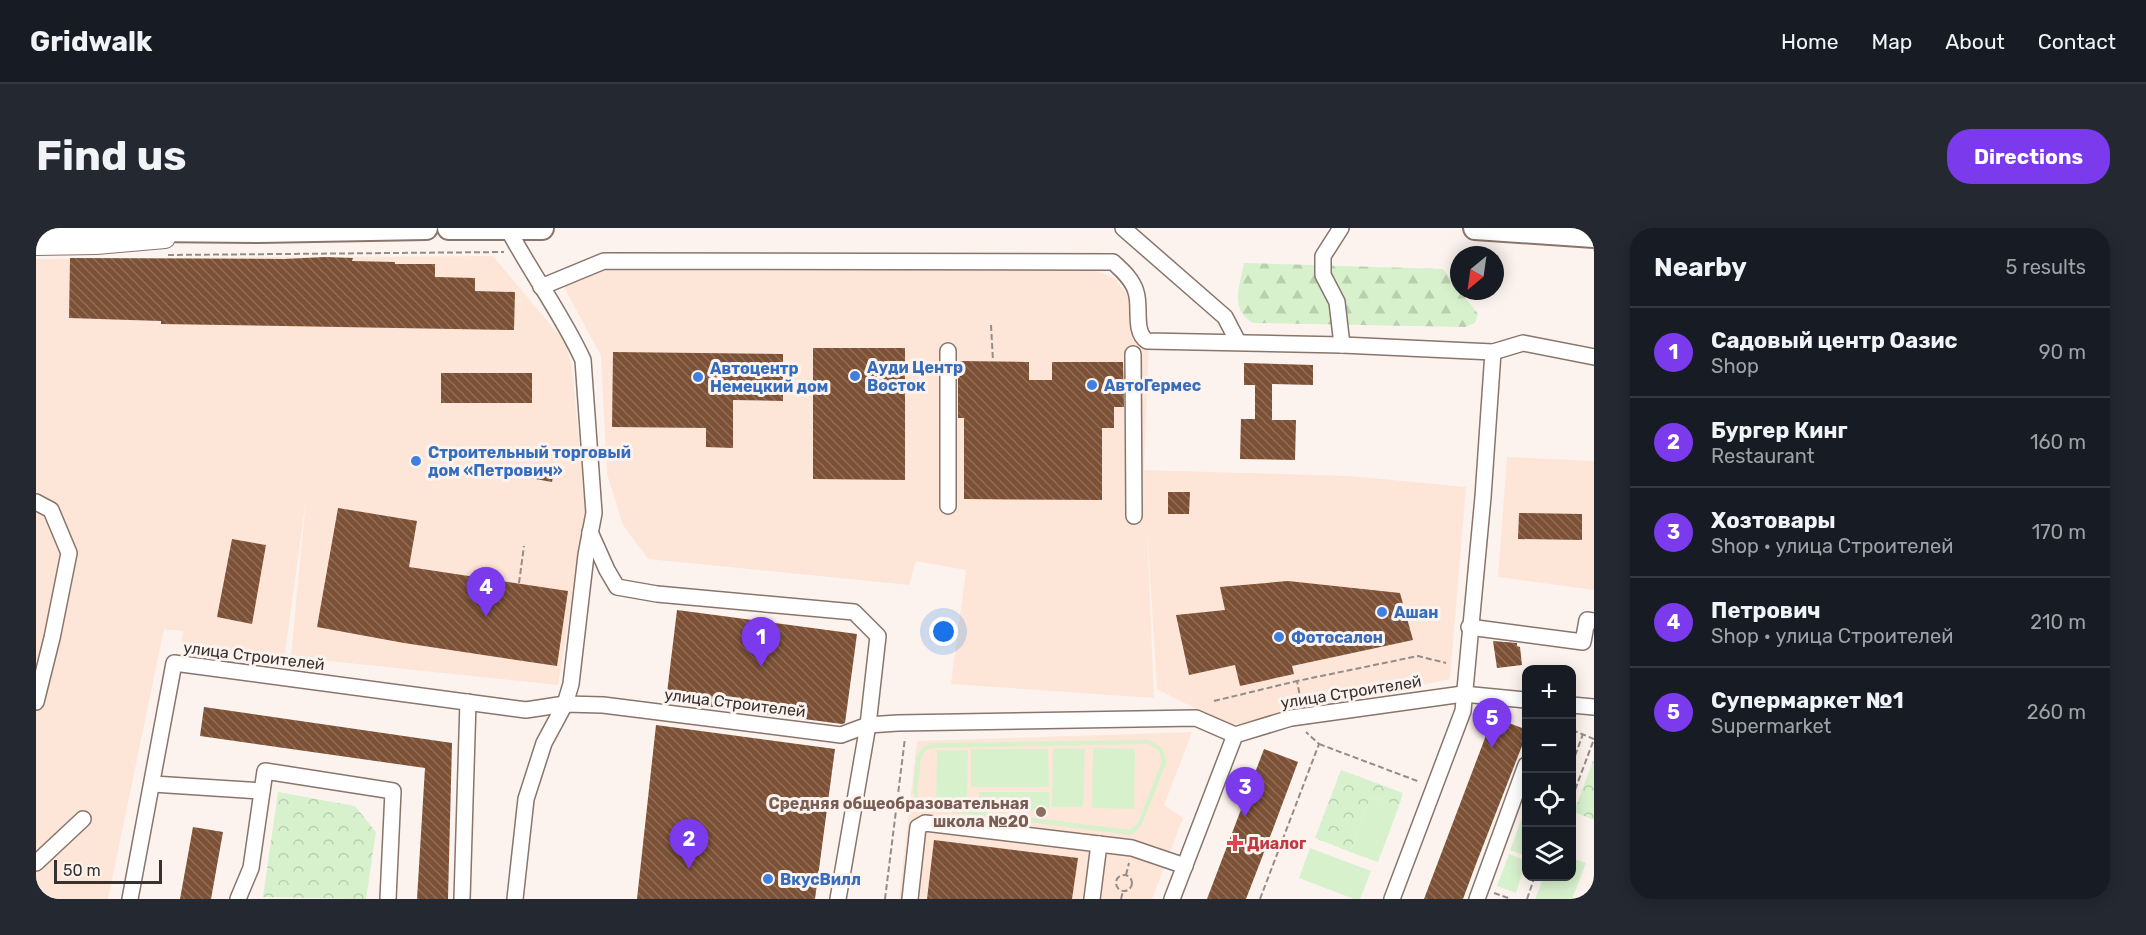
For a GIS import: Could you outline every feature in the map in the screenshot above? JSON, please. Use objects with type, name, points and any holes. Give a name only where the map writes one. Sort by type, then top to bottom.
[{"type":"highway","points":[[36,229],[259,231],[426,228]]},
{"type":"highway","points":[[449,228],[542,228]]},
{"type":"highway","points":[[1475,228],[1594,236]]},
{"type":"main road","points":[[36,245],[96,244],[259,231]]},
{"type":"street","points":[[1122,228],[1225,317],[1238,342]]},
{"type":"street","points":[[1341,228],[1323,256],[1323,275],[1337,302],[1342,345]]},
{"type":"street","points":[[508,229],[575,342],[583,360],[594,513],[572,684],[565,704],[544,743],[526,799],[515,899]]},
{"type":"street","points":[[541,287],[604,261],[1113,262],[1136,289],[1139,330],[1144,339],[1152,342],[1342,345],[1493,352],[1523,344],[1594,357]]},
{"type":"street","points":[[948,351],[948,506]]},
{"type":"street","points":[[1392,899],[1462,711],[1493,352]]},
{"type":"street","points":[[1133,354],[1134,516]]},
{"type":"street","points":[[36,502],[51,510],[69,553],[36,702]]},
{"type":"street","points":[[590,532],[617,587],[657,594],[854,612],[878,636],[868,725],[838,899]]},
{"type":"street","points":[[1469,627],[1583,642],[1587,620],[1594,621]]},
{"type":"street","name":"улица Строителей","points":[[130,899],[174,663],[526,710],[565,704],[642,709],[841,735],[868,725],[898,723],[1196,718],[1235,735],[1291,718],[1463,694],[1522,700]]},
{"type":"street","points":[[462,899],[468,702]]},
{"type":"street","points":[[1576,705],[1594,707]]},
{"type":"street","points":[[1172,899],[1235,735]]},
{"type":"street","points":[[238,899],[250,868],[265,771],[393,791],[388,899]]},
{"type":"street","points":[[1477,899],[1524,773]]},
{"type":"street","points":[[153,784],[262,791]]},
{"type":"street","points":[[36,863],[82,819]]},
{"type":"street","points":[[909,899],[918,827],[925,823],[1132,848],[1185,866]]},
{"type":"street","points":[[1092,899],[1099,844]]},
{"type":"path","points":[[166,255],[520,251]]},
{"type":"path","points":[[991,325],[993,361]]},
{"type":"path","points":[[519,583],[524,546]]},
{"type":"path","points":[[1214,701],[1418,656],[1446,663]]},
{"type":"path","points":[[1297,681],[1301,702]]},
{"type":"path","points":[[885,899],[905,734],[898,723]]},
{"type":"path","points":[[1306,731],[1319,744],[1434,787]]},
{"type":"path","points":[[1576,731],[1594,739],[1576,787]]},
{"type":"path","points":[[1576,753],[1583,734]]},
{"type":"path","points":[[1260,899],[1319,744]]},
{"type":"path","points":[[1126,875],[1130,877],[1132,885],[1127,891],[1123,891],[1116,882],[1118,878],[1126,875]]},
{"type":"path","points":[[1527,899],[1533,881]]},
{"type":"path","points":[[1121,899],[1123,891]]},
{"type":"shaded area","name":"Строительный торговый дом «Петрович»","points":[[493,256],[565,342],[572,366],[586,517],[558,685],[291,657],[306,498],[284,661],[181,648],[183,631],[164,629],[108,899],[36,899],[36,259]]},
{"type":"shaded area","points":[[606,267],[1094,270],[1114,278],[1133,301],[1134,327],[1148,328],[1144,470],[1350,476],[1466,487],[1450,679],[1229,726],[1157,689],[1147,527],[1154,698],[951,684],[966,570],[916,561],[909,585],[648,559],[623,525],[607,474],[601,356],[564,287]]},
{"type":"shaded area","points":[[1507,457],[1594,461],[1594,590],[1498,577]]},
{"type":"shaded area","name":"Средняя общеобразовательная школа №20","points":[[1192,732],[1164,805],[1183,818],[1152,899],[899,899],[917,741]]},
{"type":"green space","points":[[1244,263],[1443,269],[1450,278],[1450,300],[1467,300],[1478,314],[1475,323],[1465,327],[1253,323],[1241,311],[1239,288]]},
{"type":"green space","points":[[1149,740],[1162,748],[1167,761],[1142,824],[1131,835],[926,809],[917,802],[913,792],[916,757],[922,748],[931,743]],"holes":[[[1148,744],[1158,750],[1162,761],[1138,823],[1130,830],[980,811],[1049,810],[1049,792],[979,792],[979,812],[927,805],[920,800],[917,792],[921,758],[925,751],[932,748]]]},
{"type":"green space","points":[[1053,748],[1085,749],[1083,807],[1052,807]]},
{"type":"green space","points":[[1093,748],[1135,749],[1134,809],[1092,808]]},
{"type":"green space","points":[[971,749],[1048,749],[1049,787],[971,787]]},
{"type":"green space","points":[[937,750],[968,751],[967,803],[936,803]]},
{"type":"green space","points":[[1594,758],[1594,820],[1576,813],[1576,807]]},
{"type":"green space","points":[[1341,770],[1403,793],[1399,806],[1371,796],[1350,852],[1315,838]]},
{"type":"green space","points":[[278,792],[355,806],[376,832],[366,899],[263,897]]},
{"type":"green space","points":[[1371,796],[1399,806],[1378,862],[1350,852]]},
{"type":"green space","points":[[1522,818],[1522,854],[1510,850]]},
{"type":"green space","points":[[1310,848],[1371,871],[1360,899],[1354,899],[1299,878]]},
{"type":"green space","points":[[1509,854],[1522,859],[1522,874],[1516,893],[1497,886]]},
{"type":"green space","points":[[1576,859],[1586,863],[1572,899],[1535,899],[1542,881],[1576,881]]},
{"type":"building","points":[[70,258],[284,259],[353,258],[352,261],[395,262],[395,264],[435,264],[435,277],[475,278],[475,291],[515,292],[514,330],[161,324],[161,321],[69,318]]},
{"type":"building","points":[[813,348],[905,348],[905,480],[813,479]]},
{"type":"building","name":"Автоцентр Немецкий дом","points":[[613,352],[783,354],[783,401],[733,400],[733,448],[706,447],[706,428],[612,427]]},
{"type":"building","points":[[958,361],[1029,362],[1029,380],[1052,380],[1052,362],[1123,362],[1124,407],[1114,407],[1114,428],[1102,428],[1102,500],[964,499],[964,418],[958,418]]},
{"type":"building","points":[[1244,363],[1313,365],[1313,385],[1272,384],[1272,420],[1296,420],[1295,460],[1240,459],[1241,419],[1255,419],[1255,385],[1244,385]]},
{"type":"building","points":[[441,373],[532,373],[532,403],[441,403]]},
{"type":"building","points":[[533,465],[554,470],[552,482],[530,478]]},
{"type":"building","points":[[1168,492],[1190,492],[1189,514],[1168,514]]},
{"type":"building","points":[[338,508],[417,521],[409,567],[568,591],[557,666],[404,643],[317,627]]},
{"type":"building","points":[[1519,513],[1582,514],[1582,540],[1518,539]]},
{"type":"building","points":[[232,539],[266,545],[252,624],[217,617]]},
{"type":"building","points":[[1288,581],[1400,593],[1413,640],[1292,666],[1294,674],[1240,686],[1235,665],[1189,675],[1176,615],[1225,610],[1220,587]]},
{"type":"building","points":[[677,610],[857,634],[845,723],[666,701]]},
{"type":"building","points":[[1493,641],[1517,643],[1520,647],[1522,665],[1497,668]]},
{"type":"building","points":[[204,707],[452,743],[448,899],[417,899],[425,768],[200,736]]},
{"type":"building","points":[[1493,717],[1522,728],[1522,746],[1463,899],[1424,899]]},
{"type":"building","points":[[656,725],[835,749],[815,899],[637,899]]},
{"type":"building","points":[[1264,749],[1298,762],[1273,829],[1246,899],[1207,899]]},
{"type":"building","points":[[193,827],[223,832],[211,899],[180,899]]},
{"type":"building","points":[[934,840],[1078,858],[1072,899],[927,899]]},
{"type":"place","name":"Ауди Центр Восток","points":[[855,376]]},
{"type":"place","name":"Автоцентр Немецкий дом","points":[[698,377]]},
{"type":"place","name":"АвтоГермес","points":[[1092,385]]},
{"type":"place","name":"Строительный торговый дом «Петрович»","points":[[416,461]]},
{"type":"place","name":"Ашан","points":[[1382,612]]},
{"type":"place","name":"Петрович","points":[[486,617]]},
{"type":"place","name":"Фотосалон","points":[[1279,637]]},
{"type":"place","name":"Садовый центр Оазис","points":[[761,667]]},
{"type":"place","name":"Супермаркет №1","points":[[1492,748]]},
{"type":"place","name":"Средняя общеобразовательная школа №20","points":[[1041,812]]},
{"type":"place","name":"Хозтовары","points":[[1245,817]]},
{"type":"place","name":"Диалог","points":[[1235,843]]},
{"type":"place","name":"Бургер Кинг","points":[[689,869]]},
{"type":"place","name":"ВкусВилл","points":[[768,879]]}]
